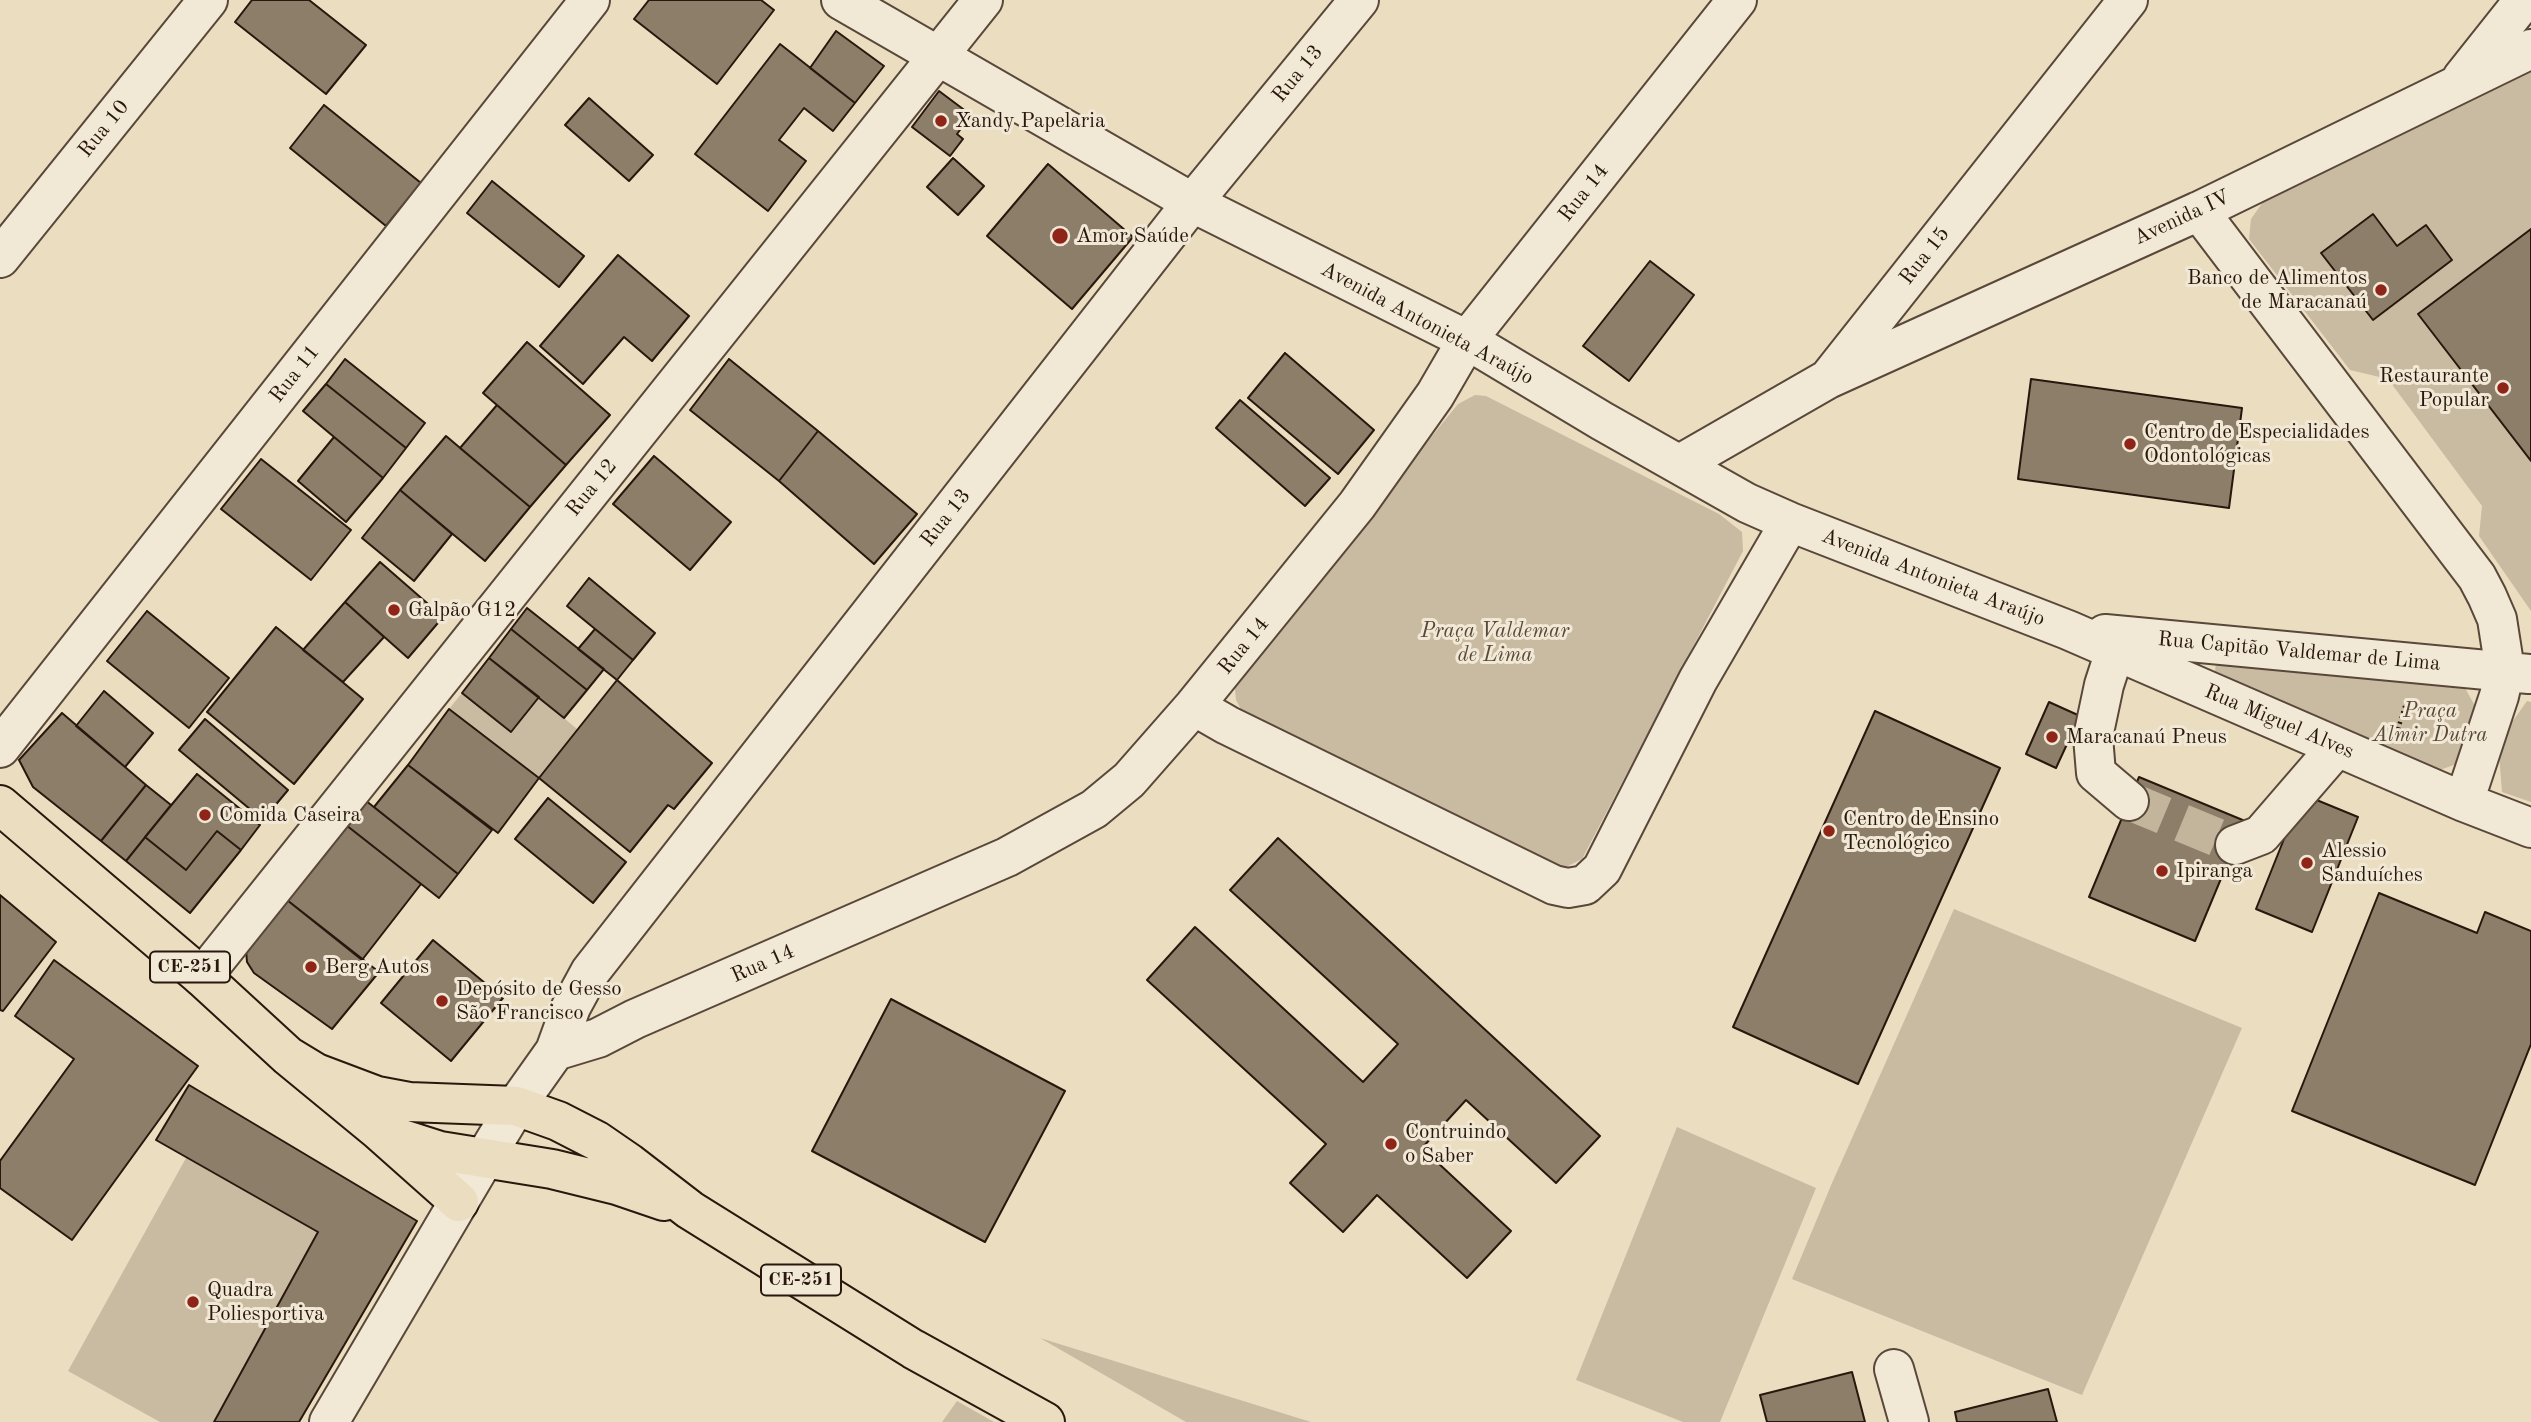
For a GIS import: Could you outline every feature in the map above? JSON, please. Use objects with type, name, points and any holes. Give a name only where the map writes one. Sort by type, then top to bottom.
[{"type":"main road","name":"CE-251","points":[[0,805],[202,976],[288,1056],[378,1130],[440,1151],[565,1172],[617,1185],[690,1210]]},
{"type":"main road","name":"CE-251","points":[[288,1056],[316,1073],[377,1096],[409,1102],[516,1106],[558,1121],[597,1141],[690,1210],[913,1349],[1045,1422]]},
{"type":"main road","points":[[378,1130],[459,1202]]},
{"type":"street","name":"Rua 10","points":[[0,258],[208,0]]},
{"type":"street","name":"Rua 11","points":[[0,748],[590,0]]},
{"type":"street","name":"Avenida Antonieta Araújo","points":[[841,0],[1193,203],[1467,340],[1747,503],[2068,630]]},
{"type":"street","name":"Rua 12","points":[[202,976],[983,0]]},
{"type":"street","name":"Rua 13","points":[[329,1422],[516,1106],[555,1051],[571,1007],[590,972],[1193,203],[1359,0]]},
{"type":"street","name":"Rua 14","points":[[555,1051],[598,1038],[635,1019],[1007,857],[1094,809],[1129,780],[1194,706],[1357,505],[1435,394],[1467,340],[1737,0]]},
{"type":"street","name":"Rua 15","points":[[1679,464],[1828,379],[2128,0]]},
{"type":"street","points":[[2458,83],[2524,0]]},
{"type":"street","name":"Avenida IV","points":[[1828,379],[2199,211],[2531,49]]},
{"type":"street","points":[[2199,211],[2477,577],[2497,619],[2518,672],[2499,696],[2464,802]]},
{"type":"street","points":[[1194,706],[1227,725],[1554,885],[1568,888],[1585,885],[1602,869],[1698,680],[1790,522]]},
{"type":"street","name":"Rua Capitão Valdemar de Lima","points":[[2068,630],[2320,656],[2518,672]]},
{"type":"street","name":"Rua Miguel Alves","points":[[2068,630],[2464,802],[2531,828]]},
{"type":"street","points":[[2115,651],[2104,685],[2094,737],[2096,773],[2129,801]]},
{"type":"street","points":[[2235,845],[2261,835],[2337,747]]},
{"type":"street","points":[[1894,1369],[1909,1422]]},
{"type":"path","points":[[2395,738],[2409,694]]},
{"type":"green space","points":[[2531,68],[2531,611],[2479,536],[2482,506],[2388,379],[2350,370],[2249,239],[2251,219],[2263,202]]},
{"type":"green space","name":"Praça Valdemar de Lima","points":[[1475,395],[1486,396],[1719,514],[1742,532],[1743,551],[1582,859],[1560,870],[1245,717],[1236,700],[1234,680],[1458,404]]},
{"type":"green space","name":"Praça Almir Dutra","points":[[2216,662],[2465,688],[2475,706],[2459,763],[2440,770],[2215,672]]},
{"type":"green space","points":[[462,693],[511,732],[539,697],[577,729],[539,778],[449,709]]},
{"type":"green space","name":"Praça Almir Dutra","points":[[2527,701],[2531,702],[2531,802],[2502,792],[2498,742]]},
{"type":"green space","points":[[1954,909],[2242,1028],[2082,1395],[1792,1279]]},
{"type":"green space","points":[[1677,1127],[1816,1188],[1720,1422],[1683,1422],[1576,1380]]},
{"type":"green space","name":"Quadra Poliesportiva","points":[[186,1158],[318,1232],[214,1422],[160,1422],[68,1371]]},
{"type":"green space","points":[[1040,1338],[1311,1422],[1186,1422]]},
{"type":"green space","points":[[957,1401],[994,1422],[942,1422]]},
{"type":"building","points":[[252,0],[309,0],[366,45],[326,94],[235,22]]},
{"type":"building","points":[[649,0],[761,0],[774,10],[717,84],[634,19]]},
{"type":"building","points":[[836,31],[884,66],[855,103],[810,68]]},
{"type":"building","points":[[780,44],[855,103],[833,131],[804,108],[779,140],[806,161],[768,211],[695,154]]},
{"type":"building","name":"Xandy Papelaria","points":[[939,91],[971,115],[957,134],[963,139],[950,156],[912,127]]},
{"type":"building","points":[[589,98],[653,155],[629,181],[565,125]]},
{"type":"building","points":[[324,105],[421,183],[386,226],[290,148]]},
{"type":"building","points":[[953,158],[984,186],[958,215],[927,187]]},
{"type":"building","name":"Amor Saúde","points":[[1048,164],[1133,237],[1072,309],[987,236]]},
{"type":"building","points":[[492,181],[584,256],[559,287],[467,213]]},
{"type":"building","name":"Banco de Alimentos de Maracanaú","points":[[2373,214],[2397,246],[2426,225],[2452,260],[2373,320],[2321,253]]},
{"type":"building","name":"Restaurante Popular","points":[[2531,229],[2531,461],[2418,314]]},
{"type":"building","points":[[618,255],[689,316],[652,361],[624,337],[583,384],[540,346]]},
{"type":"building","points":[[1650,261],[1694,295],[1629,381],[1583,346]]},
{"type":"building","points":[[527,342],[610,415],[566,465],[483,393]]},
{"type":"building","points":[[1285,353],[1374,430],[1338,474],[1248,398]]},
{"type":"building","points":[[345,359],[425,423],[406,448],[326,384]]},
{"type":"building","points":[[729,359],[818,431],[779,481],[690,410]]},
{"type":"building","name":"Centro de Especialidades Odontológicas","points":[[2031,379],[2242,408],[2229,508],[2018,479]]},
{"type":"building","points":[[326,384],[406,448],[383,478],[303,411]]},
{"type":"building","points":[[1240,400],[1330,478],[1305,506],[1216,428]]},
{"type":"building","points":[[497,405],[566,465],[530,507],[460,448]]},
{"type":"building","points":[[818,431],[917,514],[874,564],[779,481]]},
{"type":"building","points":[[446,436],[530,507],[485,561],[400,490]]},
{"type":"building","points":[[334,437],[383,478],[346,522],[298,481]]},
{"type":"building","points":[[654,456],[731,522],[690,570],[613,504]]},
{"type":"building","points":[[261,459],[351,530],[311,580],[221,509]]},
{"type":"building","points":[[400,490],[452,534],[414,581],[362,538]]},
{"type":"building","name":"Galpão G12","points":[[380,562],[443,617],[408,658],[345,602]]},
{"type":"building","points":[[589,578],[655,633],[633,660],[567,606]]},
{"type":"building","points":[[345,602],[384,637],[343,682],[303,650]]},
{"type":"building","points":[[527,608],[604,669],[587,690],[511,629]]},
{"type":"building","points":[[147,611],[229,678],[189,728],[107,661]]},
{"type":"building","points":[[276,627],[363,699],[294,784],[207,712]]},
{"type":"building","points":[[511,629],[587,690],[564,718],[489,658]]},
{"type":"building","points":[[595,629],[633,660],[617,680],[578,649]]},
{"type":"building","points":[[489,658],[539,697],[511,732],[462,693]]},
{"type":"building","points":[[617,680],[712,763],[674,809],[668,805],[630,852],[539,778]]},
{"type":"building","points":[[104,691],[153,733],[125,767],[76,726]]},
{"type":"building","name":"Maracanaú Pneus","points":[[2049,702],[2080,716],[2056,768],[2026,754]]},
{"type":"building","points":[[449,709],[539,778],[498,833],[408,765]]},
{"type":"building","points":[[1875,711],[2000,768],[1858,1084],[1733,1027]]},
{"type":"building","points":[[62,713],[146,785],[101,841],[33,787],[19,760]]},
{"type":"building","points":[[205,719],[288,790],[263,820],[179,750]]},
{"type":"building","points":[[408,765],[492,830],[458,874],[374,807]]},
{"type":"building","name":"Comida Caseira","points":[[197,774],[260,825],[241,850],[217,831],[186,870],[145,837]]},
{"type":"building","name":"Ipiranga","points":[[2139,777],[2245,821],[2195,941],[2089,897]]},
{"type":"building","points":[[146,785],[171,805],[126,861],[101,841]]},
{"type":"building","name":"Alessio Sanduíches","points":[[2302,794],[2358,817],[2312,932],[2256,909]]},
{"type":"building","points":[[548,798],[626,862],[593,903],[515,839]]},
{"type":"building","points":[[365,800],[458,874],[439,898],[346,825]]},
{"type":"building","points":[[346,825],[421,884],[362,960],[287,900]]},
{"type":"building","points":[[217,831],[241,850],[190,913],[126,861],[145,837],[186,870]]},
{"type":"building","points":[[1278,838],[1600,1136],[1556,1183],[1466,1100],[1422,1148],[1511,1231],[1467,1278],[1377,1195],[1343,1232],[1290,1183],[1326,1144],[1147,980],[1195,927],[1363,1082],[1398,1044],[1230,890]]},
{"type":"building","points":[[2379,893],[2477,933],[2485,912],[2531,931],[2531,1044],[2475,1185],[2292,1111]]},
{"type":"building","points":[[0,895],[56,942],[3,1011],[0,1010]]},
{"type":"building","name":"Berg Autos","points":[[287,900],[379,972],[332,1029],[254,973],[247,962],[246,950]]},
{"type":"building","name":"Depósito de Gesso São Francisco","points":[[433,940],[503,998],[451,1061],[381,1003]]},
{"type":"building","points":[[54,960],[198,1066],[72,1240],[0,1188],[0,1161],[74,1059],[15,1016]]},
{"type":"building","points":[[891,999],[1065,1091],[985,1242],[812,1151]]},
{"type":"building","points":[[189,1085],[417,1221],[299,1422],[214,1422],[318,1232],[156,1140]]},
{"type":"building","points":[[1852,1372],[1865,1422],[1767,1422],[1760,1395]]},
{"type":"building","points":[[2048,1389],[2057,1422],[1957,1422],[1955,1412]]},
{"type":"tunnel","points":[[2129,801],[2235,845]]},
{"type":"place","name":"Xandy Papelaria","points":[[941,121]]},
{"type":"place","name":"Amor Saúde","points":[[1060,236]]},
{"type":"place","name":"Banco de Alimentos de Maracanaú","points":[[2381,290]]},
{"type":"place","name":"Restaurante Popular","points":[[2503,388]]},
{"type":"place","name":"Centro de Especialidades Odontológicas","points":[[2130,444]]},
{"type":"place","name":"Galpão G12","points":[[394,610]]},
{"type":"place","name":"Maracanaú Pneus","points":[[2052,737]]},
{"type":"place","name":"Comida Caseira","points":[[205,815]]},
{"type":"place","name":"Centro de Ensino Tecnológico","points":[[1829,831]]},
{"type":"place","name":"Alessio Sanduíches","points":[[2307,863]]},
{"type":"place","name":"Ipiranga","points":[[2162,871]]},
{"type":"place","name":"Berg Autos","points":[[311,967]]},
{"type":"place","name":"Depósito de Gesso São Francisco","points":[[442,1001]]},
{"type":"place","name":"Contruindo o Saber","points":[[1391,1144]]},
{"type":"place","name":"Quadra Poliesportiva","points":[[193,1302]]}]
